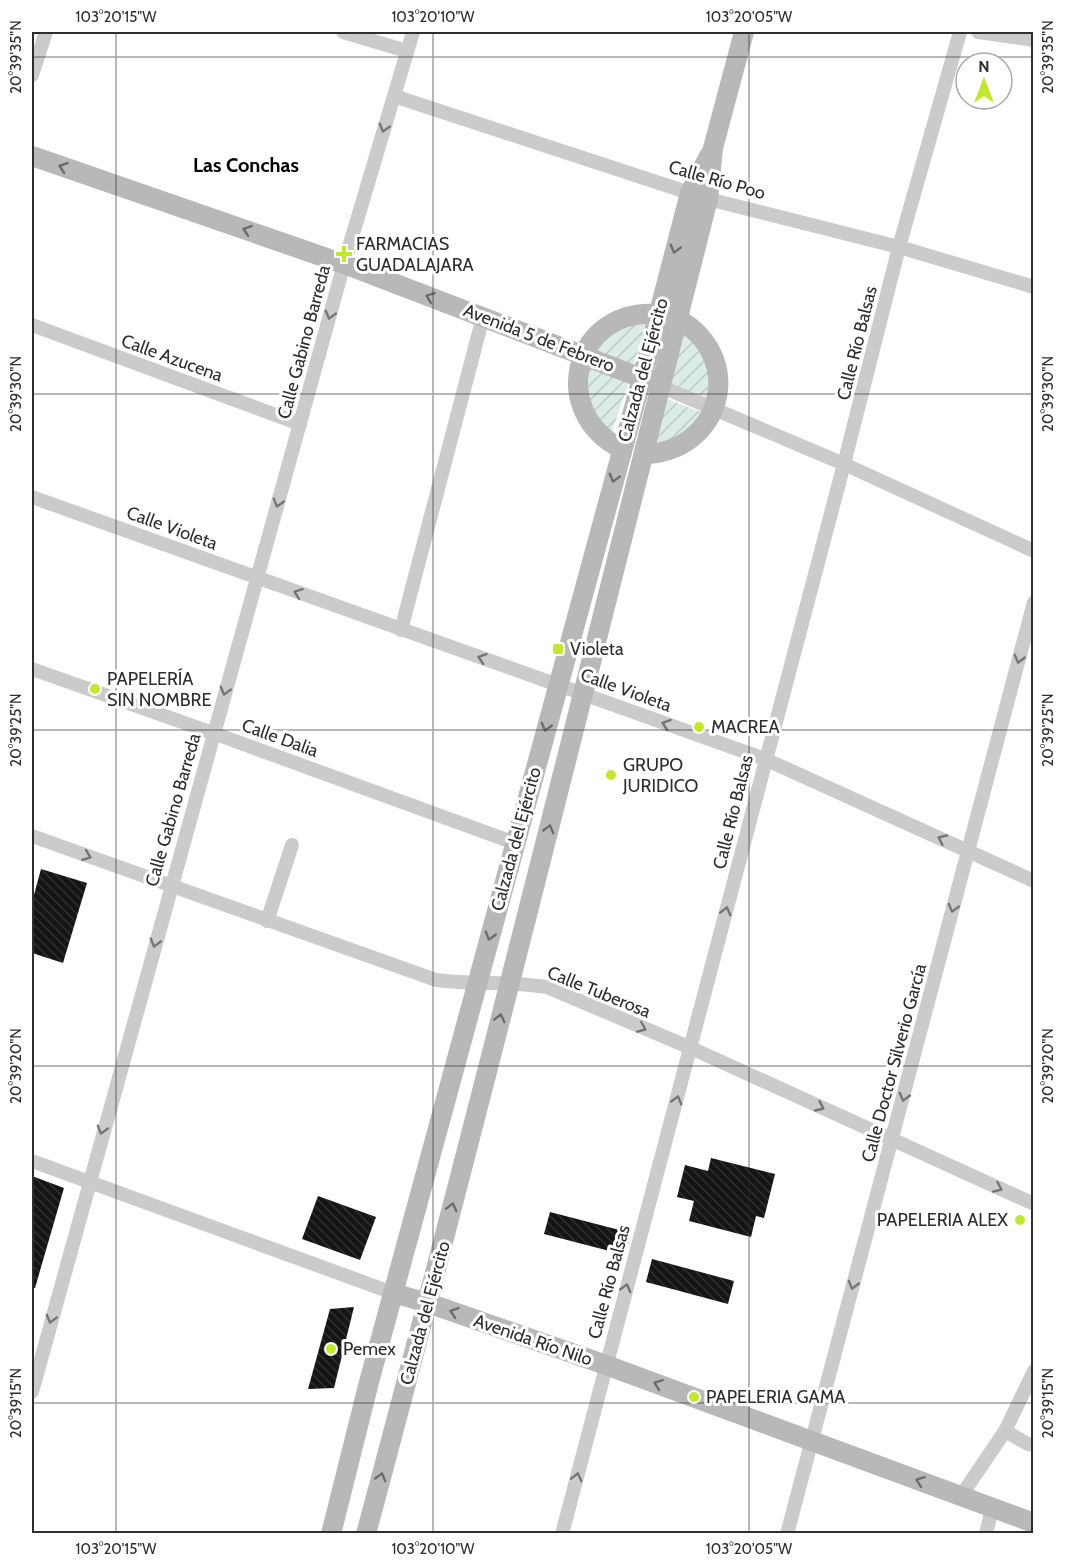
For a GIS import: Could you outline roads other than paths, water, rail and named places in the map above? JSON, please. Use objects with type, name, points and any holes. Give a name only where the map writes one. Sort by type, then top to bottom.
[{"type":"main road","name":"Calzada del Ejército","points":[[331,1533],[393,1293],[658,314],[699,196],[744,32]]},
{"type":"main road","name":"Avenida 5 de Febrero","points":[[32,156],[344,264],[660,386]]},
{"type":"main road","name":"Calzada del Ejército","points":[[366,1533],[428,1303],[678,319],[699,196]]},
{"type":"main road","points":[[622,449],[610,443],[593,428],[584,413],[578,395],[578,376],[583,356],[598,334],[612,322],[630,315],[658,314]]},
{"type":"main road","points":[[644,454],[666,452],[683,445],[707,423],[714,409],[719,385],[717,367],[700,335],[678,319]]},
{"type":"main road","name":"Avenida Río Nilo","points":[[393,1293],[606,1365],[1034,1523]]},
{"type":"street","points":[[32,75],[46,32]]},
{"type":"street","points":[[343,32],[407,51]]},
{"type":"street","name":"Calle Gabino Barreda","points":[[32,1392],[256,578],[344,264],[413,32]]},
{"type":"street","name":"Calle Río Balsas","points":[[562,1533],[691,1048],[899,247],[960,32]]},
{"type":"street","points":[[978,32],[1034,40]]},
{"type":"street","name":"Calle Río Poo","points":[[393,96],[699,196],[899,247],[1034,286]]},
{"type":"street","points":[[401,630],[483,317]]},
{"type":"street","name":"Calle Azucena","points":[[32,325],[300,424]]},
{"type":"street","name":"Avenida 5 de Febrero","points":[[660,386],[844,464],[1034,551]]},
{"type":"street","name":"Calle Violeta","points":[[32,496],[765,759],[1034,881]]},
{"type":"street","name":"Calle Doctor Silverio García","points":[[787,1533],[1034,602]]},
{"type":"street","name":"Calle Dalia","points":[[32,669],[515,843]]},
{"type":"street","name":"Calle Tuberosa","points":[[32,836],[436,980],[547,987],[691,1048],[1034,1204]]},
{"type":"street","points":[[267,921],[292,845]]},
{"type":"street","name":"Avenida Río Nilo","points":[[32,1161],[393,1293]]},
{"type":"street","points":[[961,1496],[1005,1431],[1034,1371]]},
{"type":"street","points":[[1005,1431],[1034,1445]]},
{"type":"street","points":[[986,1533],[992,1508]]},
{"type":"place","name":"FARMACIAS GUADALAJARA","points":[[344,254]]},
{"type":"place","name":"Violeta","points":[[558,649]]},
{"type":"place","name":"PAPELERÍA SIN NOMBRE","points":[[95,689]]},
{"type":"place","name":"MACREA","points":[[699,727]]},
{"type":"place","name":"GRUPO JURIDICO","points":[[611,775]]},
{"type":"place","name":"PAPELERIA ALEX","points":[[1020,1220]]},
{"type":"place","name":"Pemex","points":[[331,1349]]},
{"type":"place","name":"PAPELERIA GAMA","points":[[694,1397]]},
{"type":"district","name":"Las Conchas","points":[[246,165]]}]
